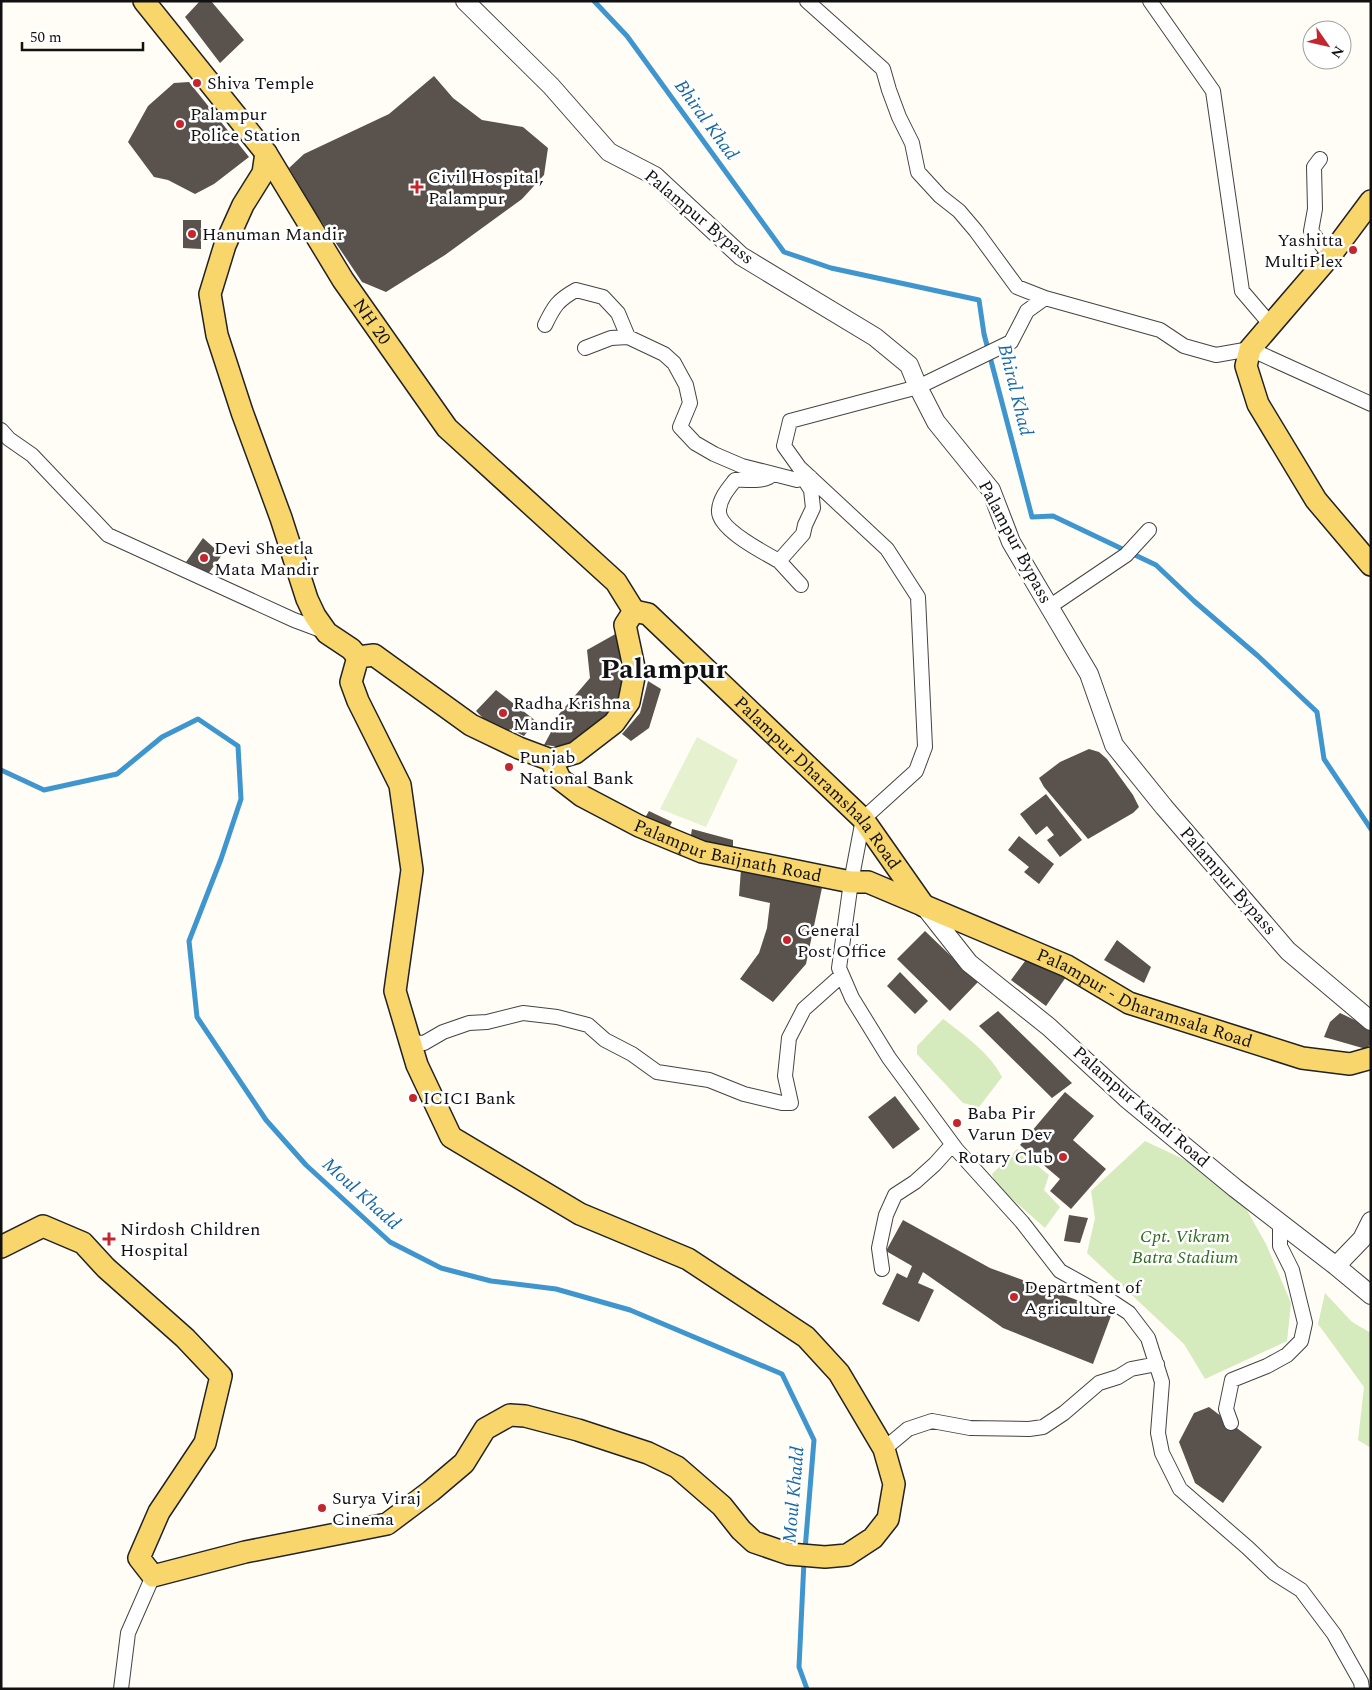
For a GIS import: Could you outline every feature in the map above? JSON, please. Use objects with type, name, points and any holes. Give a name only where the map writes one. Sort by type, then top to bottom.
[{"type":"main road","name":"NH 20","points":[[144,1],[266,153],[343,280],[447,428],[616,582],[634,611]]},
{"type":"main road","points":[[266,153],[263,172],[243,205],[224,245],[210,294],[217,335],[228,371],[281,518],[307,599],[315,616],[327,632],[351,649],[358,657]]},
{"type":"main road","points":[[1371,201],[1330,256],[1250,349],[1246,366],[1258,404],[1316,500],[1371,565]]},
{"type":"main road","points":[[358,657],[374,655],[471,725],[519,748],[551,760],[575,753],[614,724],[628,702],[635,672],[625,625],[634,611]]},
{"type":"main road","name":"Palampur Dharamshala Road","points":[[634,611],[648,614],[863,819],[924,906]]},
{"type":"main road","points":[[1,1247],[43,1226],[83,1243],[106,1268],[185,1338],[221,1376],[205,1443],[159,1512],[139,1558],[153,1576],[245,1552],[387,1524],[464,1463],[485,1429],[510,1415],[525,1416],[578,1430],[648,1453],[677,1467],[722,1506],[741,1530],[754,1542],[789,1554],[825,1558],[846,1554],[873,1538],[888,1519],[894,1484],[884,1449],[839,1373],[806,1337],[688,1259],[580,1214],[451,1138],[416,1066],[395,991],[412,870],[400,785],[350,682],[358,657]]},
{"type":"main road","name":"Palampur Baijnath Road","points":[[551,760],[560,779],[582,796],[640,826],[702,852],[851,882],[868,882],[924,906]]},
{"type":"main road","name":"Palampur - Dharamsala Road","points":[[924,906],[1067,966],[1129,1002],[1302,1058],[1350,1064],[1371,1058]]},
{"type":"street","name":"Palampur Bypass","points":[[466,1],[551,86],[609,152],[655,176],[741,256],[875,337],[909,365],[936,422],[991,490],[1011,542],[1089,674],[1114,745],[1164,807],[1288,951],[1371,1021]]},
{"type":"street","points":[[807,1],[883,69],[899,117],[912,143],[918,172],[940,196],[959,211],[1017,287],[1045,298],[1160,330],[1184,346],[1216,355],[1250,349],[1371,404]]},
{"type":"street","points":[[1150,1],[1213,91],[1242,291],[1271,325]]},
{"type":"street","points":[[1320,159],[1314,167],[1315,209],[1311,231],[1330,256]]},
{"type":"street","points":[[545,325],[554,306],[566,295],[576,290],[589,292],[603,297],[618,313],[628,338]]},
{"type":"street","points":[[1045,298],[1027,311],[1011,342],[971,362],[918,387],[790,421],[784,446],[807,478],[887,549],[918,596],[925,747],[916,770],[863,819],[851,882],[839,968],[852,998],[889,1058],[952,1144],[1022,1222],[1060,1271],[1096,1291],[1129,1313],[1148,1338],[1162,1382],[1158,1433],[1162,1453],[1180,1489],[1274,1573],[1301,1590],[1334,1634],[1362,1689]]},
{"type":"street","points":[[585,348],[611,338],[628,338],[664,354],[674,363],[686,385],[690,403],[680,427],[695,443],[714,454],[742,466],[798,480],[807,478]]},
{"type":"street","points":[[1,430],[9,439],[32,455],[108,535],[294,620],[327,632]]},
{"type":"street","points":[[774,474],[762,480],[735,480],[723,495],[718,512],[723,523],[742,539],[779,561],[801,585]]},
{"type":"street","points":[[779,561],[803,534],[813,508],[811,490],[807,478]]},
{"type":"street","points":[[1049,606],[1126,555],[1149,530]]},
{"type":"street","name":"Palampur Kandi Road","points":[[924,906],[969,963],[1050,1027],[1126,1098],[1235,1188],[1371,1295]]},
{"type":"street","points":[[410,1042],[424,1042],[443,1032],[469,1023],[487,1022],[523,1013],[557,1017],[588,1025],[605,1040],[632,1054],[657,1072],[710,1080],[744,1094],[782,1104],[790,1103],[785,1076],[789,1038],[804,1009],[842,976]]},
{"type":"street","points":[[882,1269],[879,1248],[886,1215],[895,1195],[935,1164],[952,1144]]},
{"type":"street","points":[[1336,1266],[1362,1239],[1371,1221]]},
{"type":"street","points":[[1231,1423],[1226,1409],[1232,1380],[1267,1366],[1287,1355],[1301,1341],[1305,1323],[1292,1270],[1280,1246],[1280,1222]]},
{"type":"street","points":[[884,1449],[908,1429],[932,1421],[970,1428],[1030,1430],[1042,1428],[1064,1413],[1099,1382],[1118,1377],[1131,1369],[1156,1364]]},
{"type":"street","points":[[121,1689],[128,1633],[153,1576]]},
{"type":"green space","points":[[697,737],[738,760],[706,827],[660,809]]},
{"type":"green space","points":[[943,1019],[984,1052],[1002,1077],[979,1107],[963,1103],[917,1054],[917,1046]]},
{"type":"green space","name":"Cpt. Vikram Batra Stadium","points":[[1145,1141],[1196,1165],[1240,1198],[1266,1244],[1291,1303],[1287,1341],[1205,1379],[1184,1344],[1087,1253],[1095,1218],[1091,1191]]},
{"type":"green space","points":[[1017,1149],[1049,1175],[1044,1190],[1060,1207],[1045,1228],[996,1185],[992,1174]]},
{"type":"green space","points":[[1325,1293],[1352,1322],[1371,1333],[1371,1448],[1358,1440],[1364,1387],[1318,1324]]},
{"type":"building","points":[[200,1],[211,1],[244,40],[220,63],[185,17]]},
{"type":"building","name":"Civil Hospital, Palampur","points":[[434,76],[453,98],[482,120],[523,127],[548,148],[544,175],[522,199],[445,255],[386,292],[362,282],[315,212],[289,168],[304,154],[389,114]]},
{"type":"building","name":"Palampur Police Station","points":[[189,82],[249,157],[214,184],[195,194],[168,180],[154,177],[128,142],[148,106],[174,83]]},
{"type":"building","name":"Hanuman Mandir","points":[[183,220],[201,220],[201,249],[183,248]]},
{"type":"building","name":"Devi Sheetla Mata Mandir","points":[[203,538],[222,555],[208,574],[186,562]]},
{"type":"building","points":[[619,632],[628,669],[615,710],[582,739],[562,747],[544,745],[551,732],[554,720],[590,678],[587,650]]},
{"type":"building","points":[[648,681],[661,689],[649,728],[631,741],[622,734],[640,713]]},
{"type":"building","name":"Radha Krishna Mandir","points":[[496,690],[536,721],[524,736],[510,729],[508,733],[483,718],[476,711]]},
{"type":"building","points":[[1089,749],[1099,752],[1107,759],[1133,795],[1139,807],[1133,813],[1088,839],[1044,787],[1039,778],[1060,762]]},
{"type":"building","points":[[1046,794],[1082,840],[1060,857],[1047,840],[1054,835],[1047,826],[1036,835],[1020,814]]},
{"type":"building","points":[[649,811],[672,822],[667,832],[643,821]]},
{"type":"building","points":[[692,829],[733,840],[733,849],[690,841]]},
{"type":"building","points":[[1019,836],[1054,864],[1039,884],[1024,872],[1029,867],[1008,850]]},
{"type":"building","name":"General Post Office","points":[[741,869],[823,883],[806,964],[773,1002],[740,979],[759,953],[767,928],[770,903],[739,896]]},
{"type":"building","points":[[925,931],[978,982],[950,1011],[897,959]]},
{"type":"building","points":[[1117,940],[1151,967],[1144,983],[1104,960]]},
{"type":"building","points":[[1028,957],[1066,977],[1046,1006],[1011,980]]},
{"type":"building","points":[[900,972],[928,1001],[915,1014],[887,986]]},
{"type":"building","points":[[998,1011],[1072,1083],[1052,1098],[979,1026]]},
{"type":"building","points":[[1340,1013],[1363,1024],[1371,1032],[1371,1044],[1366,1049],[1324,1037],[1330,1022]]},
{"type":"building","name":"Rotary Club","points":[[1065,1092],[1094,1116],[1073,1140],[1106,1169],[1071,1209],[1050,1191],[1060,1179],[1020,1145]]},
{"type":"building","points":[[895,1096],[920,1129],[893,1149],[868,1117]]},
{"type":"building","points":[[1069,1215],[1088,1218],[1080,1243],[1064,1241]]},
{"type":"building","name":"Department of Agriculture","points":[[903,1220],[990,1268],[1112,1313],[1093,1364],[1003,1328],[923,1272],[918,1283],[934,1290],[919,1322],[882,1304],[897,1273],[907,1278],[912,1266],[886,1251]]},
{"type":"building","points":[[1209,1407],[1262,1447],[1223,1503],[1195,1483],[1179,1442],[1194,1413]]},
{"type":"waterway","name":"Bhiral Khad","points":[[594,1],[627,36],[784,252],[831,268],[979,300],[984,334],[1032,517],[1053,516],[1156,565],[1194,601],[1258,656],[1317,712],[1324,759],[1371,829]]},
{"type":"waterway","name":"Moul Khadd","points":[[1,770],[44,790],[117,774],[162,737],[198,719],[238,746],[241,799],[221,859],[189,941],[197,1017],[266,1120],[306,1165],[390,1242],[441,1268],[491,1281],[556,1289],[630,1310],[782,1374],[814,1440],[805,1550]]},
{"type":"waterway","name":"Moul Khadd","points":[[804,1561],[799,1667],[807,1689]]},
{"type":"place","name":"Shiva Temple","points":[[197,83]]},
{"type":"place","name":"Palampur Police Station","points":[[180,124]]},
{"type":"place","name":"Civil Hospital, Palampur","points":[[417,187]]},
{"type":"place","name":"Hanuman Mandir","points":[[192,234]]},
{"type":"place","name":"Yashitta MultiPlex","points":[[1353,250]]},
{"type":"place","name":"Devi Sheetla Mata Mandir","points":[[204,558]]},
{"type":"place","name":"Radha Krishna Mandir","points":[[503,713]]},
{"type":"place","name":"Punjab National Bank","points":[[509,767]]},
{"type":"place","name":"General Post Office","points":[[787,940]]},
{"type":"place","name":"ICICI Bank","points":[[413,1098]]},
{"type":"place","name":"Baba Pir Varun Dev","points":[[957,1123]]},
{"type":"place","name":"Rotary Club","points":[[1063,1157]]},
{"type":"place","name":"Nirdosh Children Hospital","points":[[109,1239]]},
{"type":"place","name":"Department of Agriculture","points":[[1014,1297]]},
{"type":"place","name":"Surya Viraj Cinema","points":[[322,1508]]},
{"type":"district","name":"Palampur","points":[[664,669]]}]
